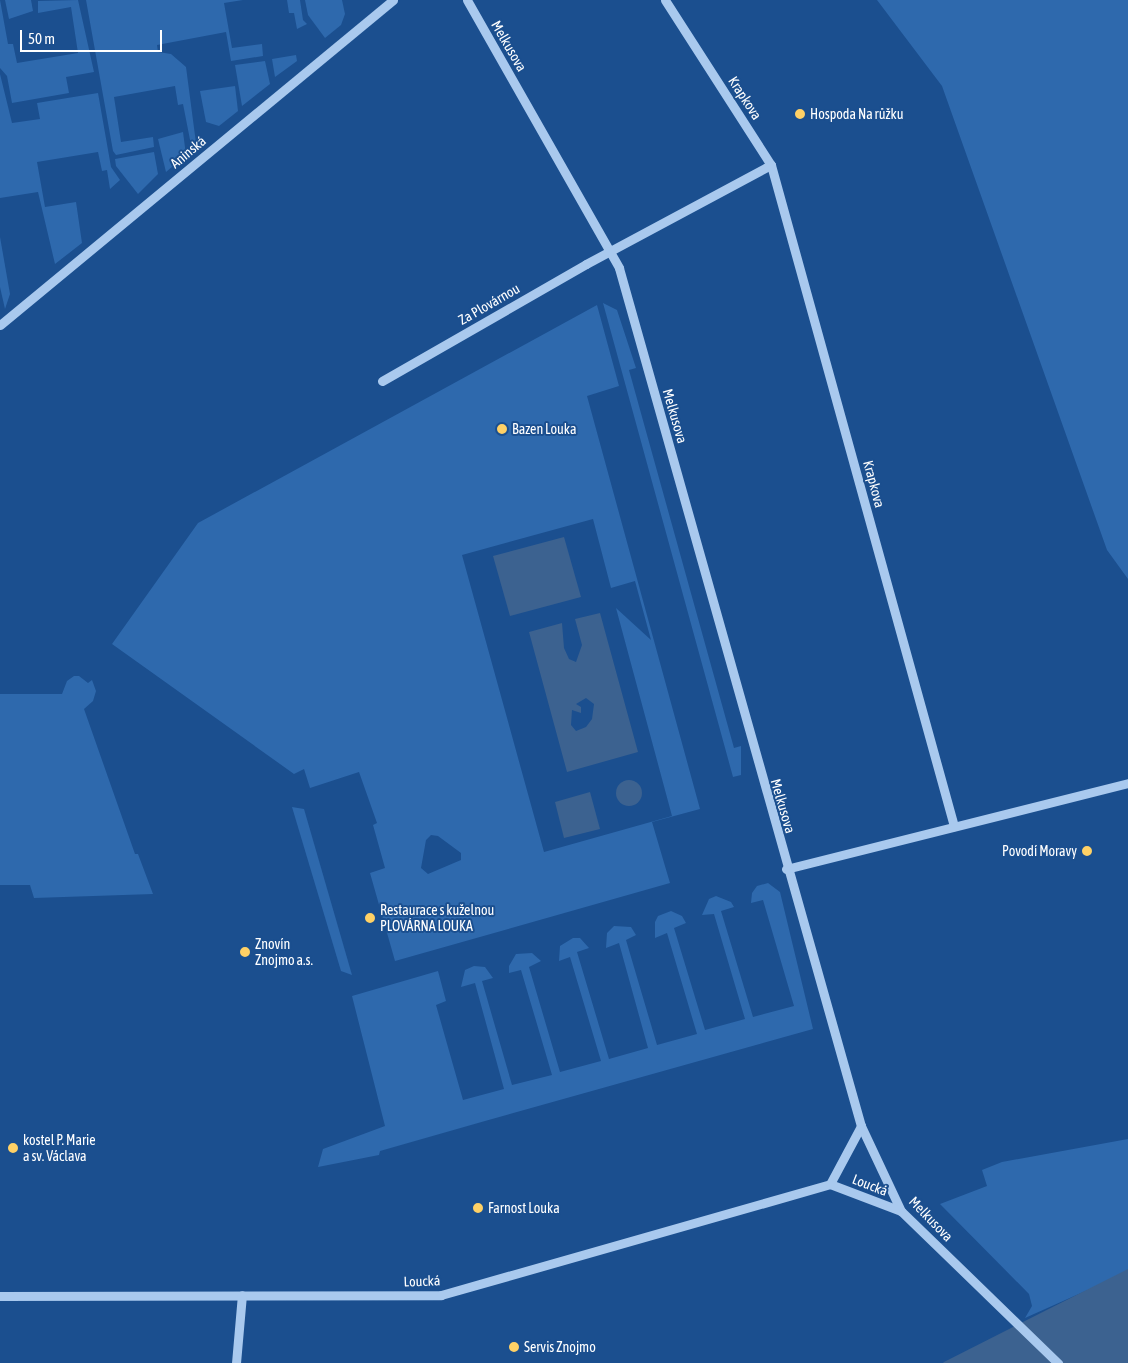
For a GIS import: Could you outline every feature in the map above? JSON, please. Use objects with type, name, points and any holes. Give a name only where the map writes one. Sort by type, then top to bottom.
[{"type":"street","name":"Aninská","points":[[0,325],[394,0]]},
{"type":"street","name":"Melkusova","points":[[467,0],[610,250],[622,278],[786,869],[860,1126],[901,1211],[1058,1363]]},
{"type":"street","name":"Krapkova","points":[[665,0],[771,165],[954,826]]},
{"type":"street","name":"Za Plovárnou","points":[[382,381],[610,250],[771,165]]},
{"type":"street","points":[[786,869],[1128,783]]},
{"type":"street","name":"Loucká","points":[[830,1184],[860,1126]]},
{"type":"street","name":"Loucká","points":[[0,1296],[441,1295],[830,1184],[901,1211]]},
{"type":"street","points":[[237,1359],[242,1295]]},
{"type":"shaded area","points":[[0,0],[8,44],[13,44],[17,63],[78,53],[71,7],[38,13],[38,1],[78,0],[94,72],[66,77],[69,93],[12,103],[7,76],[0,68]]},
{"type":"shaded area","points":[[5,0],[31,0],[33,11],[9,19]]},
{"type":"shaded area","points":[[86,0],[243,0],[224,3],[232,48],[262,44],[263,56],[231,61],[226,32],[157,45],[158,52],[171,54],[186,67],[196,143],[192,150],[183,104],[178,105],[175,86],[114,97],[121,142],[153,137],[154,147],[116,155],[113,151]]},
{"type":"shaded area","points":[[287,0],[300,0],[303,20],[307,24],[297,29],[294,13],[289,13]]},
{"type":"shaded area","points":[[305,0],[342,0],[345,14],[341,25],[325,38],[308,15]]},
{"type":"shaded area","points":[[877,0],[1128,0],[1128,579],[1107,550],[942,86]]},
{"type":"shaded area","points":[[296,55],[297,61],[275,77],[272,59]]},
{"type":"shaded area","points":[[265,61],[270,84],[242,106],[235,65]]},
{"type":"shaded area","points":[[0,74],[12,123],[40,119],[37,103],[98,93],[111,167],[120,180],[110,189],[107,170],[102,171],[98,152],[37,162],[45,207],[76,202],[82,243],[55,264],[38,192],[0,198]]},
{"type":"shaded area","points":[[235,86],[238,111],[219,126],[206,122],[200,91]]},
{"type":"shaded area","points":[[183,132],[186,155],[166,172],[158,139]]},
{"type":"shaded area","points":[[154,152],[158,174],[138,194],[116,166],[115,159]]},
{"type":"shaded area","points":[[0,237],[10,294],[5,309],[0,287]]},
{"type":"shaded area","points":[[603,303],[617,310],[636,368],[629,370],[734,748],[741,746],[741,775],[733,777]]},
{"type":"shaded area","points":[[597,305],[619,386],[587,396],[700,809],[652,822],[670,883],[395,961],[370,873],[385,868],[373,825],[377,823],[359,772],[310,788],[304,769],[294,774],[112,644],[198,523]],"holes":[[[593,519],[611,588],[635,581],[651,640],[616,608],[672,816],[544,852],[462,555]],[[431,835],[438,836],[461,853],[461,860],[428,874],[421,868],[426,840]]]},
{"type":"shaded area","points":[[564,537],[581,597],[510,616],[493,556]]},
{"type":"shaded area","points":[[600,613],[638,752],[567,772],[529,632],[562,623],[564,648],[569,659],[576,662],[582,645],[575,619]],"holes":[[[586,698],[594,704],[592,719],[586,727],[576,731],[571,725],[572,710],[581,713],[581,707],[576,704]]]},
{"type":"shaded area","points":[[74,676],[79,676],[88,683],[92,680],[96,691],[93,701],[84,709],[135,854],[138,854],[153,894],[34,898],[30,885],[0,885],[0,694],[62,694],[67,681]]},
{"type":"shaded area","points":[[629,780],[639,783],[642,793],[639,803],[629,806],[619,803],[616,793],[619,783]]},
{"type":"shaded area","points":[[590,792],[600,829],[564,838],[555,802]]},
{"type":"shaded area","points":[[292,807],[304,809],[352,975],[341,971]]},
{"type":"shaded area","points":[[768,883],[780,892],[813,1029],[380,1151],[379,1155],[318,1167],[323,1149],[385,1126],[352,996],[438,971],[446,1001],[436,1005],[463,1100],[504,1089],[475,983],[461,987],[465,970],[474,966],[485,967],[493,978],[482,981],[512,1085],[552,1075],[521,970],[509,973],[509,966],[516,954],[532,953],[541,961],[529,967],[560,1072],[601,1061],[570,957],[559,961],[560,946],[573,938],[580,938],[589,948],[577,952],[609,1059],[648,1048],[619,943],[606,948],[607,933],[614,926],[631,927],[636,935],[626,940],[657,1045],[697,1034],[667,933],[655,938],[655,922],[658,916],[671,911],[682,916],[686,923],[674,928],[705,1030],[745,1019],[714,914],[702,915],[709,899],[716,896],[731,902],[734,907],[721,911],[753,1017],[794,1006],[763,900],[751,903],[752,893],[757,886]]},
{"type":"shaded area","points":[[1128,1139],[1128,1272],[1025,1318],[1032,1306],[1029,1294],[940,1204],[987,1186],[982,1170],[1002,1162]]},
{"type":"shaded area","points":[[1128,1269],[1128,1363],[943,1363],[944,1362]]},
{"type":"place","name":"Hospoda Na růžku","points":[[800,114]]},
{"type":"place","name":"Bazen Louka","points":[[502,429]]},
{"type":"place","name":"Povodí Moravy","points":[[1087,851]]},
{"type":"place","name":"Restaurace s kuželnou PLOVÁRNA LOUKA","points":[[370,918]]},
{"type":"place","name":"Znovín Znojmo a.s.","points":[[245,952]]},
{"type":"place","name":"kostel P. Marie a sv. Václava","points":[[13,1148]]},
{"type":"place","name":"Farnost Louka","points":[[478,1208]]},
{"type":"place","name":"Servis Znojmo","points":[[514,1347]]}]
